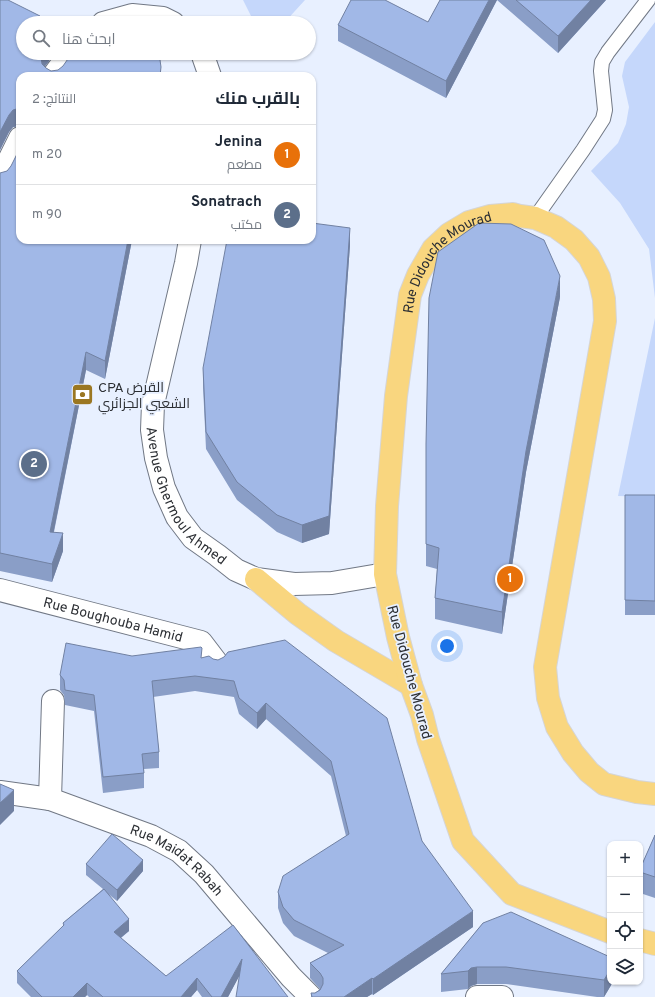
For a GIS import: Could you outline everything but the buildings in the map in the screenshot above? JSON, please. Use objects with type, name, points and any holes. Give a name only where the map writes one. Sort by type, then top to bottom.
[{"type":"main road","name":"Rue Didouche Mourad","points":[[607,931],[512,894],[463,841],[428,740],[422,715],[411,685],[398,637],[385,574],[387,506],[396,396],[410,296],[418,275],[433,249],[449,234],[469,222],[490,216],[513,214],[535,218],[556,227],[574,240],[589,257],[599,277],[604,299],[605,321],[545,667],[548,698],[557,727],[573,753],[589,772],[604,784],[637,792],[655,794]]},
{"type":"main road","points":[[256,579],[298,614],[336,641],[411,685]]},
{"type":"main road","points":[[643,941],[655,944]]},
{"type":"street","points":[[128,16],[142,16]]},
{"type":"street","points":[[56,72],[65,60]]},
{"type":"street","points":[[204,60],[209,72]]},
{"type":"street","points":[[0,178],[16,146]]},
{"type":"street","name":"Avenue Ghermoul Ahmed","points":[[189,244],[153,404],[152,430],[156,458],[164,488],[177,517],[193,538],[236,570],[256,579],[294,584],[332,584],[385,574]]},
{"type":"street","name":"Rue Boughouba Hamid","points":[[0,590],[201,642],[217,663]]},
{"type":"street","points":[[50,799],[53,701]]},
{"type":"street","name":"Rue Maidat Rabah","points":[[0,792],[50,799],[151,836],[179,851],[204,874],[291,977],[311,997]]},
{"type":"street","points":[[477,997],[502,997]]},
{"type":"lane","points":[[535,218],[603,119],[605,110],[601,71],[602,62],[648,0]]},
{"type":"shaded area","points":[[243,0],[305,0],[290,16],[251,16]]},
{"type":"shaded area","points":[[655,22],[655,298],[649,249],[620,203],[591,171],[618,143],[626,124],[629,107],[622,76],[625,62]]},
{"type":"shaded area","points":[[655,318],[655,497],[618,496]]},
{"type":"place","name":"CPA القرض الشعبي الجزائري","points":[[82,395]]},
{"type":"place","name":"Sonatrach","points":[[34,464]]},
{"type":"place","name":"Jenina","points":[[510,579]]}]
